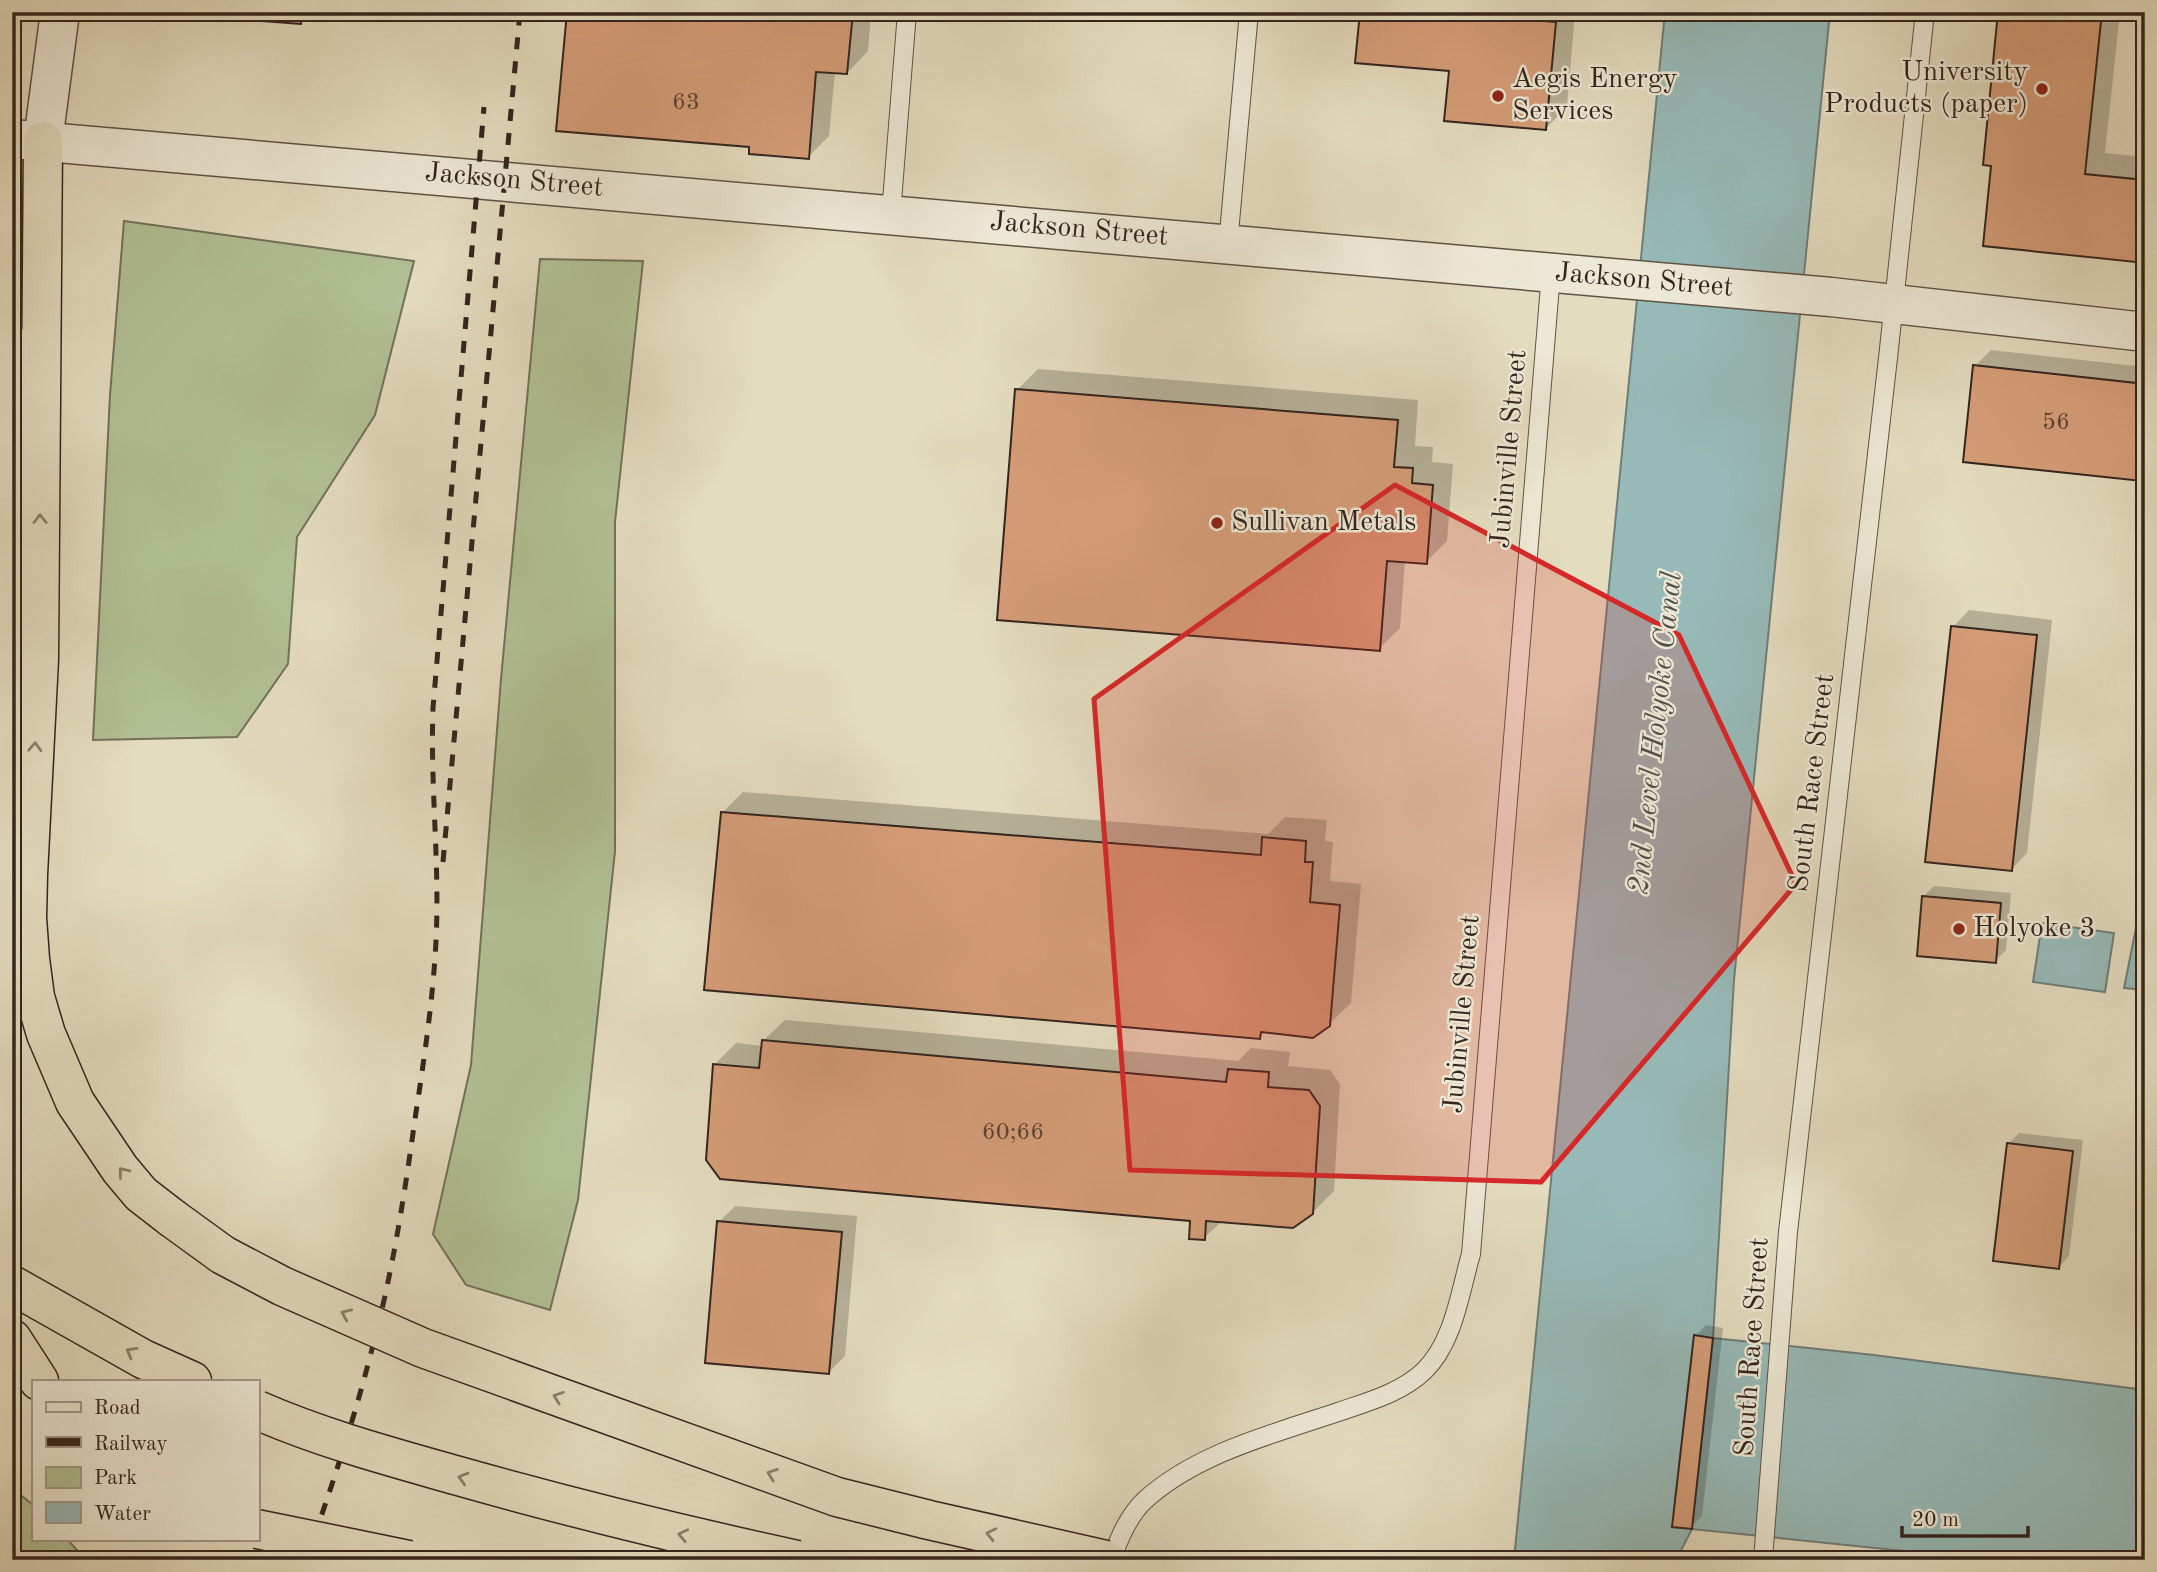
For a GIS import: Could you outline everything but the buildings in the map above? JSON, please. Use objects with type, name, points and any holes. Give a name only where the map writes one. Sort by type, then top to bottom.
[{"type":"highway","points":[[12,415],[27,140]]},
{"type":"highway","points":[[27,140],[39,659],[28,886],[30,959],[35,997],[46,1034],[75,1102],[94,1134],[134,1186],[223,1255],[282,1286],[422,1348],[837,1497],[1108,1560]]},
{"type":"highway","points":[[12,1285],[143,1359],[190,1380]]},
{"type":"highway","points":[[12,1339],[38,1380]]},
{"type":"highway","points":[[259,1411],[298,1428],[359,1448],[531,1497],[673,1533],[797,1560]]},
{"type":"highway","points":[[259,1530],[409,1560]]},
{"type":"street","points":[[27,140],[60,12]]},
{"type":"street","name":"Jackson Street","points":[[27,140],[1831,297],[2145,332]]},
{"type":"lane","points":[[891,214],[907,12]]},
{"type":"lane","points":[[1228,244],[1249,12]]},
{"type":"lane","name":"South Race Street","points":[[1763,1560],[1788,1233],[1925,12]]},
{"type":"lane","name":"Jubinville Street","points":[[1108,1560],[1124,1527],[1144,1502],[1182,1473],[1229,1451],[1364,1403],[1406,1385],[1425,1370],[1443,1344],[1456,1308],[1471,1254],[1550,273]]},
{"type":"highlighted area","points":[[1395,485],[1679,635],[1796,884],[1541,1182],[1130,1170],[1094,699]]},
{"type":"green space","points":[[124,221],[414,261],[375,415],[297,537],[288,664],[237,737],[93,740],[110,395]]},
{"type":"green space","points":[[540,259],[643,261],[615,522],[615,851],[578,1200],[550,1310],[466,1285],[433,1234],[471,1065],[501,679]]},
{"type":"green space","points":[[12,1488],[32,1504],[32,1540],[68,1540],[77,1550],[81,1560],[12,1560]]},
{"type":"water","name":"2nd Level Holyoke Canal","points":[[1665,12],[1830,12],[1734,980],[1713,1338],[1874,1355],[2145,1390],[2145,1560],[1992,1560],[1692,1529],[1676,1560],[1514,1560]]},
{"type":"water","points":[[2042,923],[2114,933],[2105,992],[2033,982]]},
{"type":"water","points":[[2136,928],[2145,930],[2145,990],[2124,988]]},
{"type":"railway","points":[[443,862],[520,12]]},
{"type":"railway","points":[[306,1560],[349,1431],[385,1295],[402,1207],[428,1030],[437,912],[433,708],[484,107]]},
{"type":"place","name":"University Products (paper)","points":[[2042,89]]},
{"type":"place","name":"Aegis Energy Services","points":[[1498,96]]},
{"type":"place","name":"Sullivan Metals","points":[[1217,523]]},
{"type":"place","name":"Holyoke 3","points":[[1959,929]]}]
